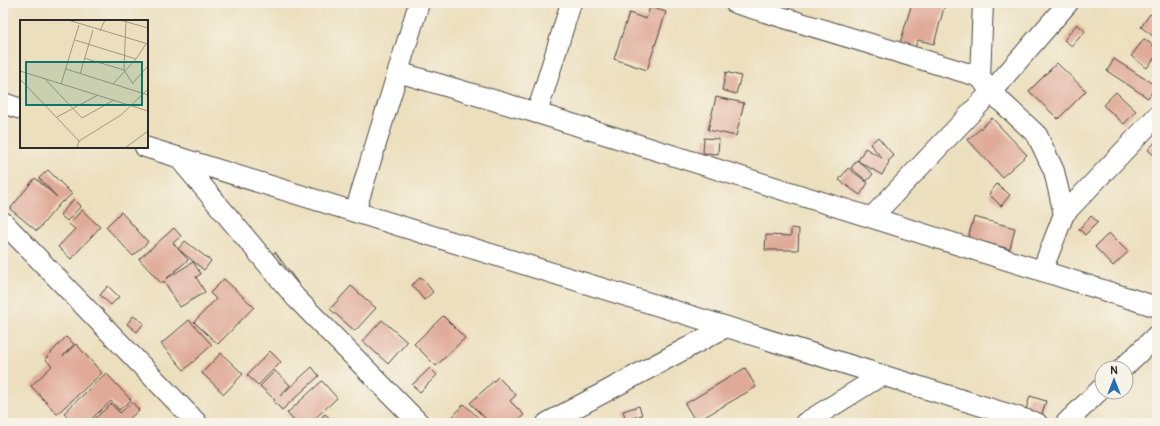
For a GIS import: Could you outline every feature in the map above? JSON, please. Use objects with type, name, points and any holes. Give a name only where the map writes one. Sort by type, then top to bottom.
[{"type":"street","points":[[355,212],[419,3]]},
{"type":"street","points":[[538,113],[571,3]]},
{"type":"street","points":[[735,3],[985,85],[1037,135],[1054,171],[1064,214]]},
{"type":"street","points":[[983,3],[985,85]]},
{"type":"street","points":[[872,217],[985,85],[1068,3]]},
{"type":"street","points":[[398,72],[538,113],[1157,306]]},
{"type":"street","points":[[3,103],[20,109]]},
{"type":"street","points":[[1042,271],[1064,214],[1157,116]]},
{"type":"street","points":[[148,148],[1037,423]]},
{"type":"street","points":[[178,157],[296,298],[419,423]]},
{"type":"street","points":[[3,222],[197,423]]},
{"type":"street","points":[[546,423],[726,327]]},
{"type":"street","points":[[1131,360],[1157,335]]},
{"type":"street","points":[[805,423],[882,375]]},
{"type":"street","points":[[1066,423],[1094,396]]},
{"type":"building","points":[[912,3],[945,4],[934,44],[918,40],[915,47],[900,43]]},
{"type":"building","points":[[650,7],[666,12],[647,70],[614,59],[629,13],[646,19]]},
{"type":"building","points":[[1150,14],[1157,19],[1157,39],[1141,27]]},
{"type":"building","points":[[1077,24],[1085,31],[1072,46],[1064,40]]},
{"type":"building","points":[[1144,39],[1157,48],[1157,54],[1147,68],[1131,56]]},
{"type":"building","points":[[1114,59],[1156,86],[1148,98],[1107,71]]},
{"type":"building","points":[[1057,63],[1086,91],[1058,119],[1029,91]]},
{"type":"building","points":[[726,72],[741,76],[736,94],[722,90]]},
{"type":"building","points":[[1116,92],[1136,111],[1124,124],[1103,105]]},
{"type":"building","points":[[716,97],[744,103],[736,136],[708,130]]},
{"type":"building","points":[[992,118],[1027,155],[1002,177],[968,140]]},
{"type":"building","points":[[878,137],[894,156],[888,161],[889,162],[882,175],[858,161],[865,148],[882,158],[870,144]]},
{"type":"building","points":[[704,138],[719,139],[718,154],[703,153]]},
{"type":"building","points":[[1157,140],[1157,158],[1148,150]]},
{"type":"building","points":[[857,160],[873,174],[867,181],[851,168]]},
{"type":"building","points":[[848,168],[868,183],[860,195],[839,180]]},
{"type":"building","points":[[48,170],[72,194],[63,202],[62,201],[37,231],[10,209],[35,178],[57,197],[39,178]]},
{"type":"building","points":[[997,184],[1010,195],[1001,206],[989,194]]},
{"type":"building","points":[[74,199],[81,206],[67,221],[60,215]]},
{"type":"building","points":[[82,210],[100,227],[71,259],[58,247],[75,229],[69,224]]},
{"type":"building","points":[[121,212],[148,242],[133,256],[106,227]]},
{"type":"building","points":[[1091,216],[1098,222],[1085,235],[1079,229]]},
{"type":"building","points":[[974,217],[1015,228],[1010,249],[968,238]]},
{"type":"building","points":[[174,228],[181,236],[173,243],[188,260],[166,279],[193,262],[201,274],[196,277],[205,292],[180,307],[164,281],[161,283],[139,259]]},
{"type":"building","points":[[791,228],[799,229],[798,250],[765,250],[766,235],[791,236]]},
{"type":"building","points":[[1109,233],[1128,252],[1113,266],[1095,247]]},
{"type":"building","points":[[185,241],[211,261],[204,270],[178,249]]},
{"type":"building","points":[[275,252],[298,283],[287,292],[263,260]]},
{"type":"building","points":[[421,277],[433,292],[424,300],[412,285]]},
{"type":"building","points":[[224,279],[254,307],[218,344],[194,322],[216,299],[210,293]]},
{"type":"building","points":[[108,286],[119,297],[111,305],[100,295]]},
{"type":"building","points":[[351,286],[376,308],[355,331],[330,309]]},
{"type":"building","points":[[133,316],[144,323],[137,332],[127,324]]},
{"type":"building","points":[[443,316],[465,338],[436,366],[414,344]]},
{"type":"building","points":[[189,320],[212,345],[184,370],[161,344]]},
{"type":"building","points":[[382,320],[407,342],[388,364],[363,341]]},
{"type":"building","points":[[66,337],[74,344],[63,356],[76,344],[102,373],[57,414],[31,386],[52,366],[45,359]]},
{"type":"building","points":[[270,351],[281,362],[258,385],[247,375]]},
{"type":"building","points":[[221,353],[243,374],[224,394],[202,373]]},
{"type":"building","points":[[312,367],[319,376],[282,410],[274,402],[275,400],[260,386],[275,371],[290,385],[280,396]]},
{"type":"building","points":[[430,368],[437,375],[420,392],[412,385]]},
{"type":"building","points":[[745,368],[756,387],[696,422],[685,404]]},
{"type":"building","points":[[106,373],[131,400],[119,410],[111,401],[87,423],[73,423],[64,413]]},
{"type":"building","points":[[498,377],[516,395],[510,401],[524,415],[515,423],[490,423],[470,403]]},
{"type":"building","points":[[322,381],[337,398],[310,423],[296,423],[287,413]]},
{"type":"building","points":[[1030,396],[1046,401],[1042,414],[1026,409]]},
{"type":"building","points":[[132,402],[139,410],[125,423],[90,423],[111,404],[120,413]]},
{"type":"building","points":[[464,404],[484,423],[447,423]]},
{"type":"building","points":[[639,406],[642,415],[626,420],[623,411]]},
{"type":"building","points":[[325,414],[335,423],[316,423]]}]
